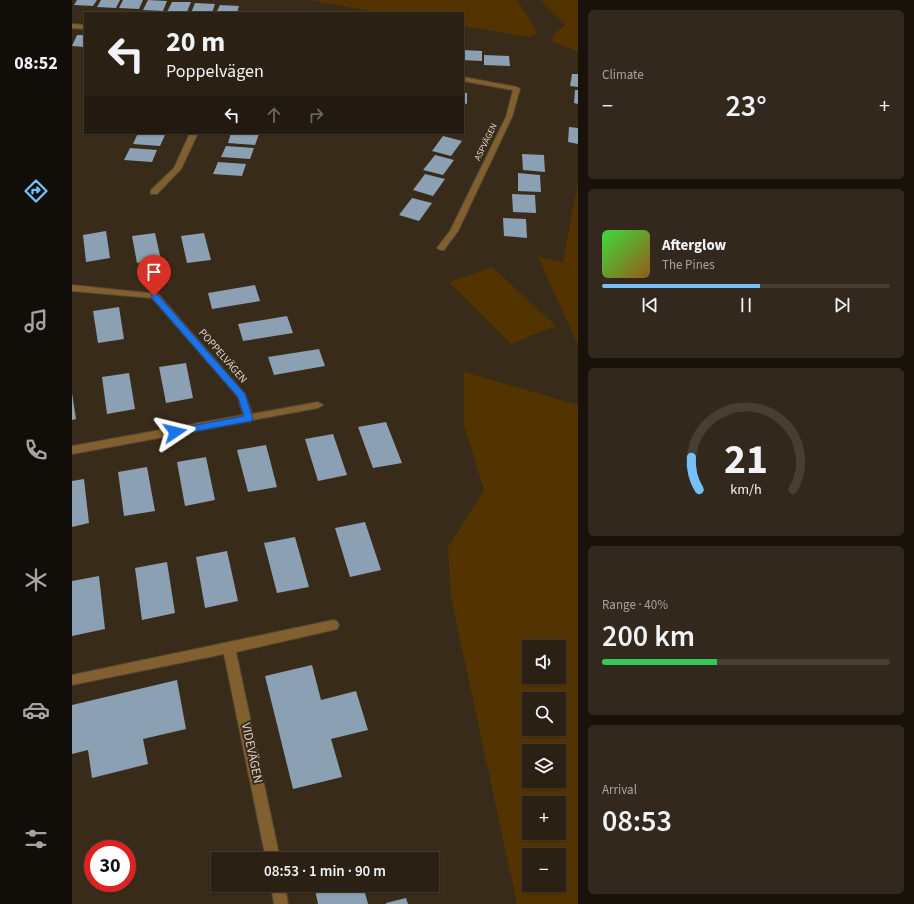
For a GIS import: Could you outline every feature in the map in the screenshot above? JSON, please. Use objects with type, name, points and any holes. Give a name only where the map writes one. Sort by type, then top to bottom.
[{"type":"street","points":[[72,26],[84,27]]},
{"type":"street","name":"ASPVÄGEN","points":[[441,248],[454,231],[509,118],[517,89],[464,79]]},
{"type":"street","points":[[154,192],[177,169],[194,134]]},
{"type":"street","name":"POPPELVÄGEN","points":[[72,288],[154,296],[242,396],[249,419]]},
{"type":"street","points":[[72,450],[249,419],[318,405]]},
{"type":"street","points":[[72,680],[333,625]]},
{"type":"street","name":"VIDEVÄGEN","points":[[229,648],[272,852]]},
{"type":"street","points":[[279,892],[281,904]]},
{"type":"shaded area","points":[[308,0],[517,0],[537,31],[535,35],[529,37],[464,26],[464,12],[378,12]]},
{"type":"shaded area","points":[[540,0],[578,0],[578,52],[552,41],[554,34],[565,25]]},
{"type":"shaded area","points":[[578,182],[578,345],[538,257],[563,262]]},
{"type":"shaded area","points":[[492,267],[556,326],[511,344],[449,282]]},
{"type":"shaded area","points":[[464,372],[578,405],[578,904],[517,904],[451,597],[448,547],[484,490],[464,425]]},
{"type":"building","points":[[77,0],[97,0],[93,6],[74,5]]},
{"type":"building","points":[[101,0],[120,0],[116,8],[97,7]]},
{"type":"building","points":[[123,0],[143,0],[139,9],[119,8]]},
{"type":"building","points":[[148,0],[167,1],[163,11],[143,10]]},
{"type":"building","points":[[172,2],[191,2],[187,12],[167,12]]},
{"type":"building","points":[[195,3],[215,4],[212,12],[191,12]]},
{"type":"building","points":[[220,5],[239,6],[237,12],[216,12]]},
{"type":"building","points":[[77,35],[84,35],[84,47],[72,46]]},
{"type":"building","points":[[464,50],[482,51],[482,61],[464,60]]},
{"type":"building","points":[[484,55],[509,56],[510,66],[484,65]]},
{"type":"building","points":[[572,74],[578,74],[578,87],[570,86]]},
{"type":"building","points":[[575,90],[578,90],[578,104],[574,103]]},
{"type":"building","points":[[464,93],[467,93],[467,104],[464,103]]},
{"type":"building","points":[[569,127],[578,128],[578,144],[568,142]]},
{"type":"building","points":[[138,134],[165,135],[160,146],[133,144]]},
{"type":"building","points":[[231,134],[259,134],[255,145],[228,143]]},
{"type":"building","points":[[443,136],[462,141],[451,156],[432,151]]},
{"type":"building","points":[[226,146],[254,148],[250,159],[221,157]]},
{"type":"building","points":[[130,148],[157,150],[152,162],[124,160]]},
{"type":"building","points":[[522,154],[544,155],[545,172],[523,170]]},
{"type":"building","points":[[435,155],[454,160],[443,175],[423,170]]},
{"type":"building","points":[[218,162],[246,164],[242,176],[213,174]]},
{"type":"building","points":[[518,173],[540,175],[541,192],[518,191]]},
{"type":"building","points":[[425,174],[445,179],[433,196],[413,190]]},
{"type":"building","points":[[512,194],[535,195],[536,213],[513,212]]},
{"type":"building","points":[[412,198],[432,203],[419,221],[399,215]]},
{"type":"building","points":[[503,218],[526,219],[527,238],[504,236]]},
{"type":"building","points":[[106,231],[110,258],[86,262],[83,235]]},
{"type":"building","points":[[155,233],[161,260],[137,263],[132,236]]},
{"type":"building","points":[[204,233],[211,260],[187,263],[181,236]]},
{"type":"building","points":[[255,285],[260,301],[212,309],[208,293]]},
{"type":"building","points":[[119,307],[124,339],[98,343],[93,311]]},
{"type":"building","points":[[287,316],[293,333],[243,341],[238,324]]},
{"type":"building","points":[[319,349],[325,366],[274,375],[268,357]]},
{"type":"building","points":[[186,363],[193,398],[166,403],[159,367]]},
{"type":"building","points":[[129,373],[135,409],[107,414],[102,377]]},
{"type":"building","points":[[72,393],[76,419],[72,420]]},
{"type":"building","points":[[386,422],[402,463],[373,468],[358,427]]},
{"type":"building","points":[[333,434],[347,475],[318,481],[305,439]]},
{"type":"building","points":[[266,445],[277,487],[248,492],[237,450]]},
{"type":"building","points":[[206,457],[215,500],[185,506],[177,462]]},
{"type":"building","points":[[147,467],[155,511],[124,516],[118,472]]},
{"type":"building","points":[[84,479],[89,523],[72,527],[72,481]]},
{"type":"building","points":[[365,522],[381,570],[350,577],[335,528]]},
{"type":"building","points":[[295,537],[309,587],[277,593],[264,543]]},
{"type":"building","points":[[227,551],[238,601],[205,608],[196,557]]},
{"type":"building","points":[[167,562],[175,613],[142,620],[135,568]]},
{"type":"building","points":[[99,576],[105,629],[72,636],[72,581]]},
{"type":"building","points":[[312,665],[321,700],[356,691],[368,730],[331,739],[342,777],[293,789],[265,676]]},
{"type":"building","points":[[177,680],[186,729],[143,739],[148,764],[92,778],[88,750],[72,754],[72,705]]},
{"type":"building","points":[[315,892],[365,892],[368,904],[318,904]]},
{"type":"building","points":[[406,898],[408,904],[386,904],[386,903]]},
{"type":"route","points":[[154,296],[242,396],[249,419],[175,432]]}]
